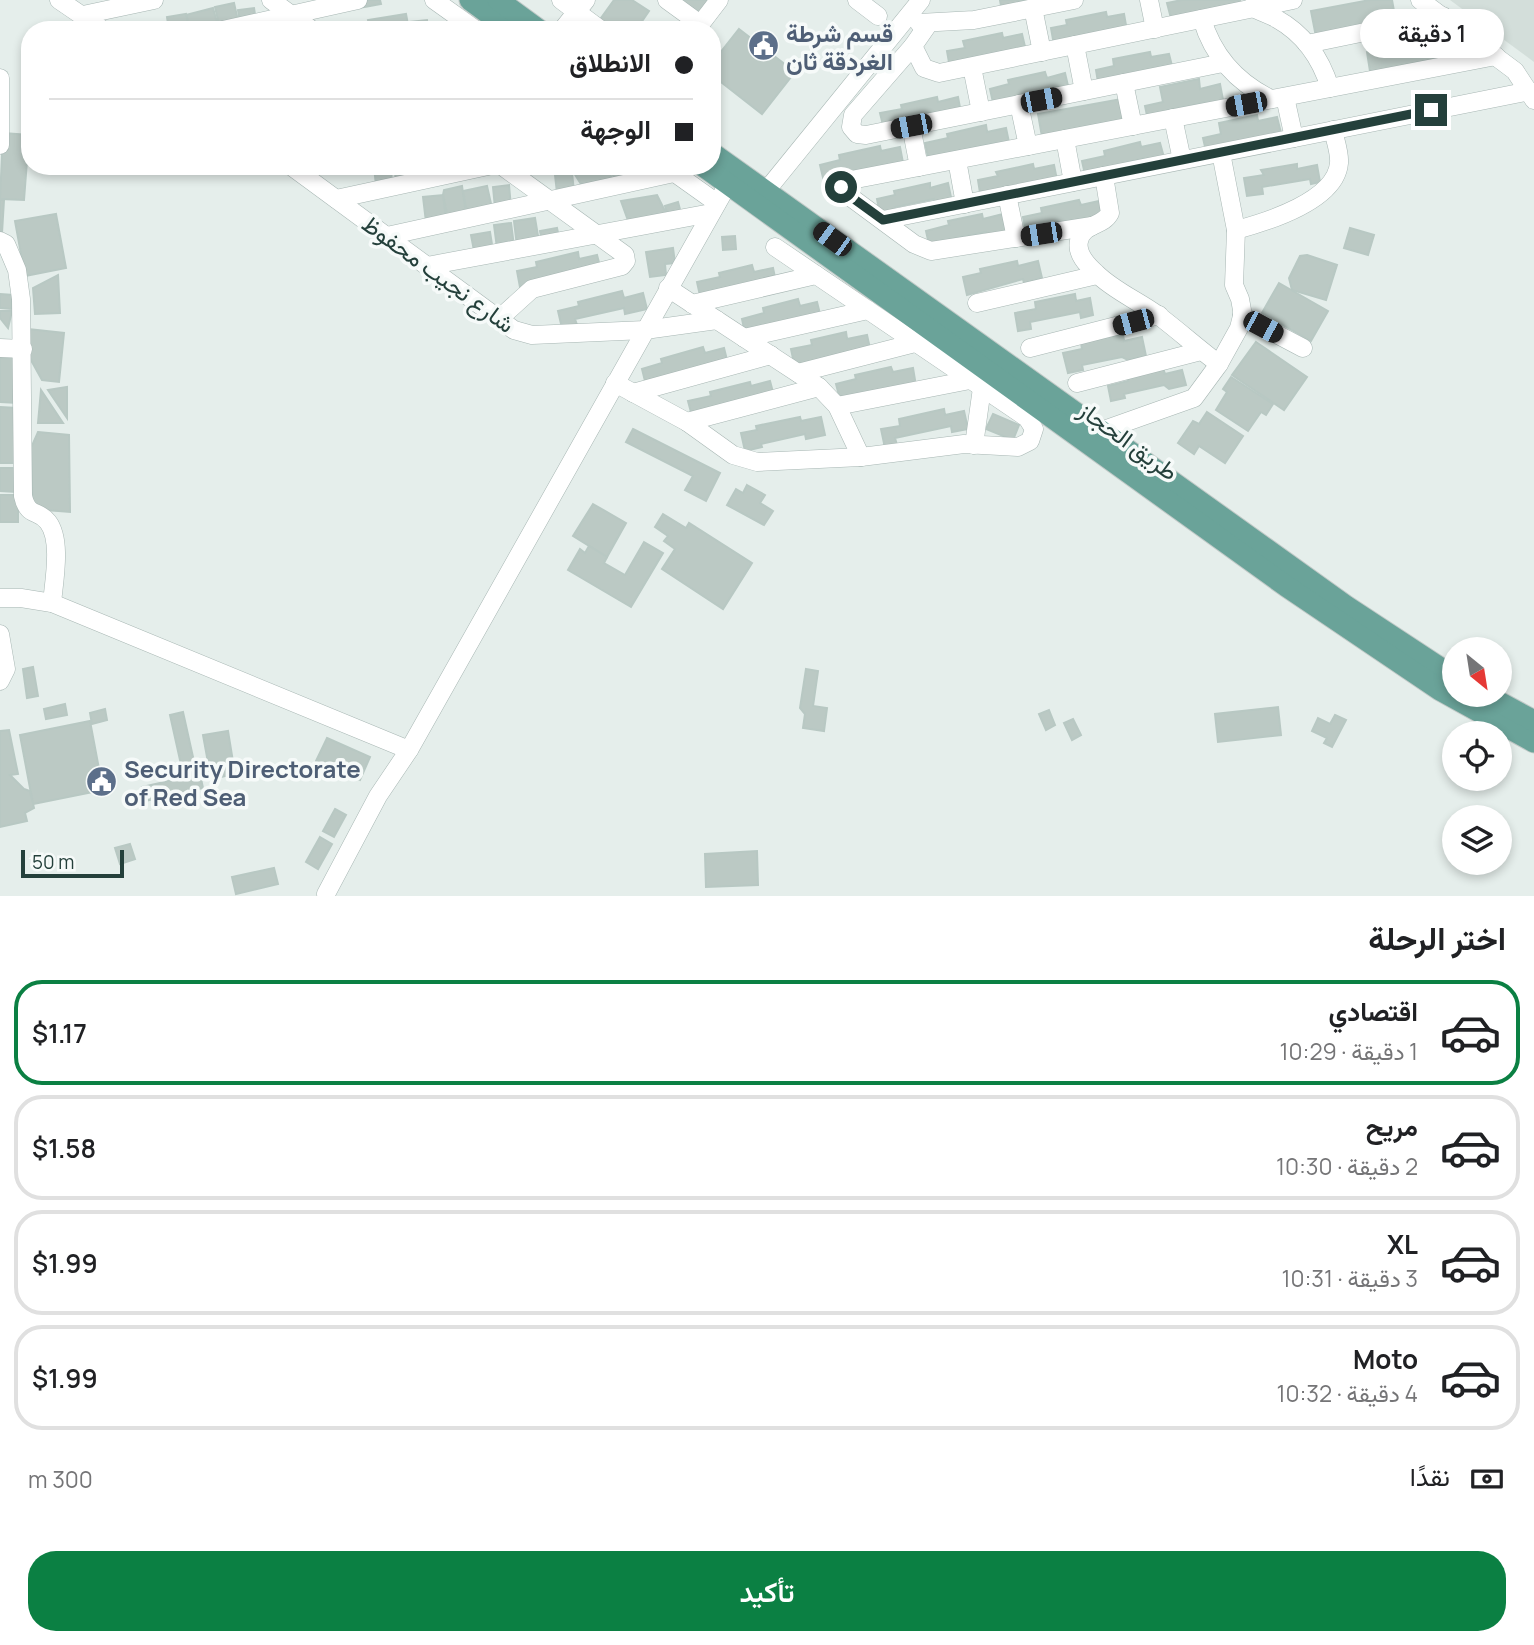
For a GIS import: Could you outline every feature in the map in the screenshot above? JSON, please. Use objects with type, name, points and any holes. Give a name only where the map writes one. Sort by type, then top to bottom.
[{"type":"main road","points":[[470,0],[499,21]]},
{"type":"main road","points":[[498,0],[527,21]]},
{"type":"main road","name":"طريق الحجاز","points":[[721,159],[1346,606],[1442,669]]},
{"type":"main road","name":"طريق الحجاز","points":[[707,175],[719,200],[1440,690],[1534,742]]},
{"type":"main road","points":[[1508,707],[1534,721]]},
{"type":"street","points":[[59,0],[91,21]]},
{"type":"street","points":[[83,15],[154,0]]},
{"type":"street","points":[[271,0],[299,21]]},
{"type":"street","points":[[264,21],[358,0]]},
{"type":"street","points":[[434,0],[459,21]]},
{"type":"street","points":[[561,0],[581,6],[594,21]]},
{"type":"street","points":[[667,0],[691,21]]},
{"type":"street","points":[[703,21],[719,0]]},
{"type":"street","points":[[857,0],[878,16]]},
{"type":"street","points":[[766,191],[920,3],[937,0]]},
{"type":"street","points":[[905,22],[974,20],[1074,0]]},
{"type":"street","points":[[1149,0],[1155,29]]},
{"type":"street","points":[[913,46],[921,64],[929,71],[939,73],[1202,19],[1252,4],[1293,0]]},
{"type":"street","points":[[883,220],[1333,130],[1532,96],[1515,71],[1420,0]]},
{"type":"street","points":[[1252,4],[1288,26],[1307,44],[1321,64],[1330,88]]},
{"type":"street","points":[[569,21],[581,6]]},
{"type":"street","points":[[1033,8],[1042,52]]},
{"type":"street","points":[[1307,44],[1443,16]]},
{"type":"street","points":[[1202,19],[1210,42],[1223,63],[1245,84],[1278,98],[1293,138]]},
{"type":"street","points":[[929,23],[913,46],[853,115],[850,123],[853,131],[861,135],[911,126],[1223,63]]},
{"type":"street","points":[[1075,45],[1084,91]]},
{"type":"street","points":[[1104,176],[1110,213],[1105,220],[1091,226],[930,251],[919,247],[843,191],[843,183],[919,167],[1496,56]]},
{"type":"street","points":[[972,67],[981,112]]},
{"type":"street","points":[[0,78],[0,145]]},
{"type":"street","points":[[1124,83],[1133,126]]},
{"type":"street","points":[[1019,104],[1028,146]]},
{"type":"street","points":[[1172,118],[1182,160]]},
{"type":"street","points":[[911,126],[919,167]]},
{"type":"street","points":[[1236,230],[1292,210],[1326,188],[1337,171],[1339,162],[1333,130]]},
{"type":"street","points":[[1065,139],[1073,182]]},
{"type":"street","points":[[1101,431],[1194,398],[1219,364],[1239,328],[1242,316],[1240,299],[1234,285],[1236,230],[1221,153]]},
{"type":"street","points":[[957,160],[965,204]]},
{"type":"street","name":"شارع نجيب محفوظ","points":[[303,175],[514,330],[532,335],[645,330],[717,320]]},
{"type":"street","points":[[336,199],[447,175]]},
{"type":"street","points":[[500,318],[532,289],[624,265],[626,261],[625,256],[597,234],[514,175]]},
{"type":"street","points":[[387,236],[650,175]]},
{"type":"street","points":[[678,175],[719,200]]},
{"type":"street","points":[[1007,195],[1016,238]]},
{"type":"street","points":[[427,266],[597,234],[719,200]]},
{"type":"street","points":[[324,895],[377,796],[409,750],[719,200]]},
{"type":"street","points":[[1091,226],[1082,233],[1079,250],[1084,261],[1097,275],[1158,315],[1219,364]]},
{"type":"street","points":[[0,241],[6,244],[17,270],[23,349],[23,496],[26,507],[32,513],[45,518],[53,529],[56,561],[52,603]]},
{"type":"street","points":[[615,383],[687,422],[733,455],[757,462],[861,457],[974,445],[1023,446],[1030,441],[1034,433],[1030,421],[775,247]]},
{"type":"street","points":[[692,304],[816,275]]},
{"type":"street","points":[[977,303],[1097,275]]},
{"type":"street","points":[[668,288],[819,387],[837,405],[861,457]]},
{"type":"street","points":[[744,338],[868,310]]},
{"type":"street","points":[[1030,348],[1158,315]]},
{"type":"street","points":[[1242,316],[1303,348]]},
{"type":"street","points":[[798,373],[915,343]]},
{"type":"street","points":[[0,348],[23,349]]},
{"type":"street","points":[[1077,383],[1201,351]]},
{"type":"street","points":[[633,393],[771,355]]},
{"type":"street","points":[[837,405],[976,384]]},
{"type":"street","points":[[974,445],[976,384]]},
{"type":"street","points":[[687,422],[819,387]]},
{"type":"street","points":[[0,598],[52,603],[409,750]]},
{"type":"street","points":[[0,634],[6,669],[0,681]]},
{"type":"shaded area","points":[[1450,0],[1534,0],[1534,62]]},
{"type":"building","points":[[362,0],[380,0],[381,4],[364,7]]},
{"type":"building","points":[[614,0],[632,0],[649,11],[642,21],[599,21]]},
{"type":"building","points":[[660,0],[709,0],[693,21],[688,21]]},
{"type":"building","points":[[1000,0],[1029,0],[1019,2],[1002,12]]},
{"type":"building","points":[[1182,0],[1240,0],[1242,6],[1172,22],[1167,3]]},
{"type":"building","points":[[1370,0],[1392,0],[1398,33],[1318,47],[1311,11]]},
{"type":"building","points":[[234,3],[238,21],[218,21],[215,7]]},
{"type":"building","points":[[213,8],[217,21],[188,21],[186,15]]},
{"type":"building","points":[[254,8],[256,21],[240,21],[238,10]]},
{"type":"building","points":[[1106,12],[1107,17],[1124,14],[1127,31],[1054,45],[1051,28],[1067,25],[1066,20]]},
{"type":"building","points":[[186,14],[187,21],[168,21],[167,17]]},
{"type":"building","points":[[406,14],[407,21],[368,21]]},
{"type":"building","points":[[739,29],[795,72],[762,114],[721,82],[721,52]]},
{"type":"building","points":[[1002,33],[1003,38],[1022,34],[1026,51],[950,68],[947,51],[965,48],[963,41]]},
{"type":"building","points":[[1446,38],[1451,70],[1372,84],[1367,52]]},
{"type":"building","points":[[1150,52],[1151,57],[1169,54],[1173,70],[1099,88],[1096,70],[1114,66],[1113,59]]},
{"type":"building","points":[[1045,72],[1047,78],[1065,73],[1069,90],[994,107],[990,89],[1009,84],[1008,80]]},
{"type":"building","points":[[1199,79],[1200,89],[1220,84],[1224,105],[1208,108],[1207,102],[1165,111],[1166,116],[1148,120],[1145,106],[1163,102],[1160,87]]},
{"type":"building","points":[[937,97],[938,102],[958,97],[961,113],[884,129],[880,113]]},
{"type":"building","points":[[1122,99],[1128,134],[1044,148],[1038,114]]},
{"type":"building","points":[[1257,115],[1258,121],[1277,117],[1281,133],[1206,151],[1203,138],[1221,134],[1219,123]]},
{"type":"building","points":[[986,125],[987,132],[1006,128],[1010,147],[997,150],[995,143],[945,154],[929,162],[925,143],[948,138],[947,134]]},
{"type":"building","points":[[3,133],[21,134],[21,175],[26,175],[24,200],[0,199]]},
{"type":"building","points":[[1140,142],[1141,147],[1160,143],[1165,161],[1146,166],[1144,158],[1107,168],[1086,179],[1082,161],[1105,156],[1104,151]]},
{"type":"building","points":[[880,146],[881,151],[900,147],[904,168],[825,186],[820,165],[840,160],[839,155]]},
{"type":"building","points":[[1033,164],[1034,169],[1054,165],[1057,180],[981,199],[978,180],[998,176],[996,172]]},
{"type":"building","points":[[1297,164],[1297,169],[1317,165],[1320,182],[1311,184],[1310,179],[1262,187],[1263,194],[1247,196],[1244,178],[1264,175],[1261,170]]},
{"type":"building","points":[[375,175],[391,175],[392,185],[376,186]]},
{"type":"building","points":[[395,175],[415,175],[415,177],[396,180]]},
{"type":"building","points":[[555,175],[572,175],[575,200],[558,202]]},
{"type":"building","points":[[575,175],[611,175],[614,192],[589,197]]},
{"type":"building","points":[[613,175],[630,175],[631,178],[615,184]]},
{"type":"building","points":[[930,183],[930,188],[948,183],[952,202],[935,206],[934,199],[895,207],[896,210],[880,214],[877,199],[895,195],[894,191]]},
{"type":"building","points":[[509,185],[511,207],[495,208],[493,187]]},
{"type":"building","points":[[462,186],[466,214],[448,219],[444,190]]},
{"type":"building","points":[[487,186],[492,208],[467,213],[463,191]]},
{"type":"building","points":[[443,195],[446,219],[426,222],[423,197]]},
{"type":"building","points":[[657,195],[668,217],[630,226],[621,201]]},
{"type":"building","points":[[0,200],[4,200],[2,233],[0,233]]},
{"type":"building","points":[[1079,200],[1081,205],[1099,201],[1103,219],[1086,223],[1085,218],[1047,226],[1026,234],[1023,217],[1042,213],[1041,208]]},
{"type":"building","points":[[678,202],[681,213],[668,217],[665,206]]},
{"type":"building","points":[[56,214],[66,268],[25,276],[15,221]]},
{"type":"building","points":[[982,214],[983,219],[1003,214],[1007,233],[987,238],[986,232],[951,239],[930,249],[926,231],[949,225],[948,221]]},
{"type":"building","points":[[535,218],[539,242],[517,246],[514,221]]},
{"type":"building","points":[[511,223],[514,246],[497,248],[494,225]]},
{"type":"building","points":[[557,228],[561,247],[544,250],[540,231]]},
{"type":"building","points":[[1350,228],[1374,235],[1368,255],[1344,248]]},
{"type":"building","points":[[490,232],[494,257],[476,261],[471,235]]},
{"type":"building","points":[[735,236],[736,249],[723,250],[722,237]]},
{"type":"building","points":[[673,248],[675,263],[665,264],[666,275],[650,277],[646,252]]},
{"type":"building","points":[[578,252],[579,259],[597,255],[601,270],[520,287],[517,271],[537,267],[536,262]]},
{"type":"building","points":[[1307,255],[1337,265],[1326,300],[1292,290],[1289,278],[1300,256]]},
{"type":"building","points":[[1017,261],[1018,266],[1038,261],[1042,278],[1024,283],[1023,279],[967,295],[963,277],[981,273],[980,269]]},
{"type":"building","points":[[752,265],[754,272],[773,268],[776,282],[701,300],[697,282],[720,277],[719,273]]},
{"type":"building","points":[[58,275],[60,313],[35,314],[33,288]]},
{"type":"building","points":[[1279,283],[1328,311],[1311,341],[1262,313]]},
{"type":"building","points":[[622,291],[624,298],[643,293],[647,309],[625,314],[624,308],[575,319],[577,325],[562,328],[558,311],[579,306],[578,302]]},
{"type":"building","points":[[0,294],[13,295],[11,309],[0,308]]},
{"type":"building","points":[[1075,294],[1076,301],[1090,298],[1093,315],[1081,318],[1080,312],[1030,322],[1031,329],[1018,331],[1015,313],[1036,309],[1035,302]]},
{"type":"building","points":[[798,299],[800,306],[817,302],[821,318],[745,333],[742,319],[764,313],[763,308]]},
{"type":"building","points":[[0,311],[12,311],[8,328],[0,318]]},
{"type":"building","points":[[28,329],[64,333],[59,382],[42,380],[26,351]]},
{"type":"building","points":[[846,332],[847,339],[867,335],[871,353],[795,368],[791,349],[812,345],[811,340]]},
{"type":"building","points":[[1123,334],[1124,341],[1142,337],[1146,356],[1128,360],[1122,357],[1082,365],[1083,370],[1068,373],[1063,353],[1082,349],[1081,343]]},
{"type":"building","points":[[1256,342],[1307,377],[1284,410],[1232,375]]},
{"type":"building","points":[[703,347],[705,353],[724,348],[728,364],[646,385],[642,369],[662,363],[661,359]]},
{"type":"building","points":[[20,357],[18,403],[0,402],[0,358]]},
{"type":"building","points":[[891,367],[893,372],[913,368],[916,386],[841,403],[836,384],[856,379],[855,375]]},
{"type":"building","points":[[1163,368],[1165,374],[1182,370],[1186,385],[1169,389],[1164,385],[1124,394],[1125,398],[1111,401],[1108,386],[1128,381],[1127,376]]},
{"type":"building","points":[[1231,377],[1273,404],[1266,415],[1261,412],[1248,431],[1216,410],[1227,392],[1223,389]]},
{"type":"building","points":[[770,381],[774,396],[692,416],[688,401],[711,396],[710,392],[750,382],[751,386]]},
{"type":"building","points":[[67,387],[67,418],[48,390]]},
{"type":"building","points":[[41,390],[63,423],[38,423]]},
{"type":"building","points":[[0,407],[17,408],[15,463],[0,463]]},
{"type":"building","points":[[944,409],[945,415],[964,411],[968,429],[952,432],[951,426],[895,438],[897,445],[885,448],[881,429],[900,426],[899,419]]},
{"type":"building","points":[[1207,412],[1243,436],[1225,463],[1199,446],[1194,454],[1178,443],[1193,421],[1199,424]]},
{"type":"building","points":[[993,414],[1019,425],[1013,440],[986,429]]},
{"type":"building","points":[[800,417],[801,421],[821,417],[825,435],[806,439],[805,434],[761,444],[762,447],[745,451],[741,433],[757,430],[756,426]]},
{"type":"building","points":[[633,429],[720,473],[706,501],[685,490],[693,476],[626,442]]},
{"type":"building","points":[[38,432],[69,435],[70,512],[33,509],[31,448]]},
{"type":"building","points":[[0,468],[17,468],[16,492],[0,491]]},
{"type":"building","points":[[747,485],[765,495],[760,503],[773,511],[764,525],[727,505],[736,489],[743,493]]},
{"type":"building","points":[[0,495],[18,495],[18,522],[0,522]]},
{"type":"building","points":[[593,504],[626,523],[607,557],[573,536]]},
{"type":"building","points":[[663,514],[686,528],[689,523],[752,563],[723,609],[662,569],[675,549],[664,541],[668,536],[655,527]]},
{"type":"building","points":[[644,542],[663,553],[631,607],[568,570],[580,549],[585,553],[589,546],[607,557],[604,563],[625,575]]},
{"type":"building","points":[[33,667],[38,696],[27,698],[23,669]]},
{"type":"building","points":[[806,669],[818,671],[813,706],[827,708],[824,731],[803,728],[805,714],[800,708]]},
{"type":"building","points":[[65,704],[67,715],[46,719],[44,709]]},
{"type":"building","points":[[1278,707],[1281,735],[1218,742],[1215,714]]},
{"type":"building","points":[[105,709],[107,720],[92,724],[90,713]]},
{"type":"building","points":[[1049,710],[1055,725],[1046,730],[1039,714]]},
{"type":"building","points":[[183,712],[197,775],[184,778],[170,715]]},
{"type":"building","points":[[1335,715],[1346,720],[1332,747],[1324,743],[1327,738],[1312,731],[1318,718],[1330,724]]},
{"type":"building","points":[[1073,719],[1081,735],[1072,740],[1064,723]]},
{"type":"building","points":[[90,721],[103,790],[33,804],[20,735]]},
{"type":"building","points":[[9,730],[18,774],[10,775],[24,789],[30,791],[34,808],[25,813],[27,821],[0,827],[0,731]]},
{"type":"building","points":[[228,731],[235,774],[211,779],[203,735]]},
{"type":"building","points":[[327,738],[370,757],[360,780],[316,761]]},
{"type":"building","points":[[200,774],[203,788],[145,801],[142,787]]},
{"type":"building","points":[[335,809],[346,815],[334,837],[323,831]]},
{"type":"building","points":[[320,837],[332,844],[318,869],[306,862]]},
{"type":"building","points":[[130,844],[135,859],[120,864],[115,848]]},
{"type":"building","points":[[757,851],[758,885],[706,887],[705,854]]},
{"type":"building","points":[[274,868],[278,884],[236,894],[232,877]]},
{"type":"place","name":"قسم شرطة الغردقة ثان","points":[[763,46]]},
{"type":"place","name":"Security Directorate of Red Sea","points":[[101,782]]},
{"type":"route","points":[[841,187],[883,220],[1431,110]]}]
